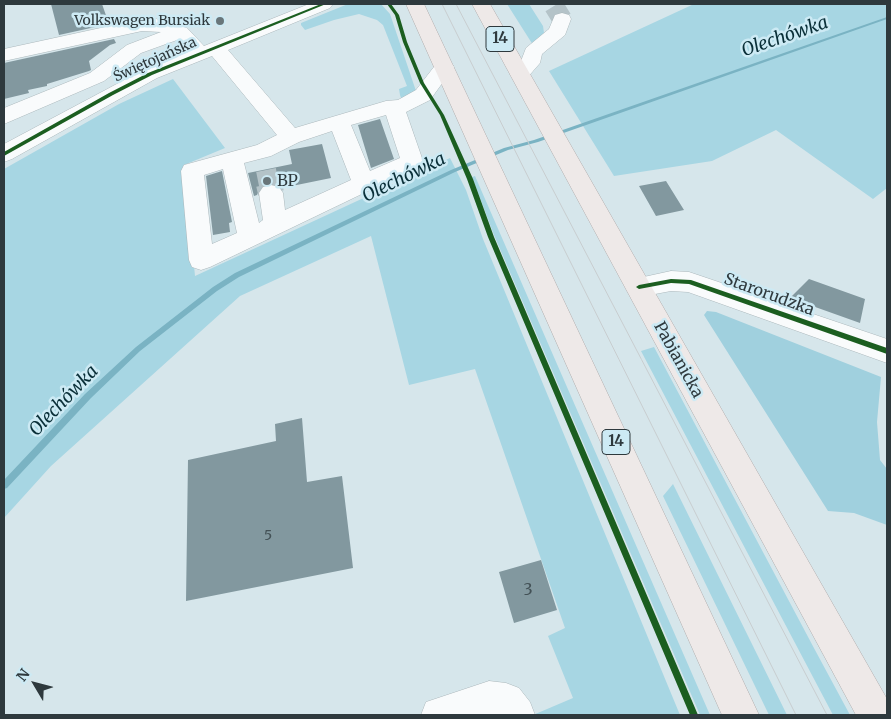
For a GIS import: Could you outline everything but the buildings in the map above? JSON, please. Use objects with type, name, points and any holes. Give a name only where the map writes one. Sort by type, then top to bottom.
[{"type":"main road","name":"14","points":[[414,4],[741,715]]},
{"type":"main road","name":"Pabianicka","points":[[481,4],[876,715]]},
{"type":"street","name":"Świętojańska","points":[[4,154],[130,84],[207,50],[324,4]]},
{"type":"street","points":[[520,74],[530,64],[533,52],[558,31],[562,19]]},
{"type":"street","points":[[4,56],[142,24],[156,25],[180,32],[207,50],[291,137]]},
{"type":"street","points":[[4,117],[27,105],[97,77],[134,49],[180,32]]},
{"type":"street","points":[[394,108],[412,161],[201,260],[192,171],[232,158],[264,160],[291,137],[339,121],[393,106],[394,108],[405,105],[423,96],[444,66]]},
{"type":"street","points":[[339,121],[364,184]]},
{"type":"street","points":[[232,158],[250,237]]},
{"type":"street","points":[[271,193],[276,225]]},
{"type":"street","name":"Starorudzka","points":[[639,287],[671,280],[689,282],[887,351]]},
{"type":"street","points":[[440,715],[490,699],[512,708]]},
{"type":"shaded area","points":[[348,4],[381,4],[390,14],[416,91],[407,97],[401,98],[399,89],[407,86],[383,25],[377,20],[359,14],[305,30],[301,25],[301,23]]},
{"type":"shaded area","points":[[507,4],[529,4],[543,26],[544,33],[533,45]]},
{"type":"shaded area","points":[[694,4],[887,4],[887,188],[873,199],[776,130],[712,161],[614,176],[549,71]]},
{"type":"shaded area","points":[[173,79],[225,148],[184,165],[195,276],[450,158],[466,190],[483,239],[680,715],[533,715],[573,698],[548,636],[565,628],[475,369],[409,385],[371,236],[240,296],[51,466],[4,518],[4,169],[119,104]]},
{"type":"shaded area","points":[[475,176],[710,715],[700,715],[494,235],[472,177]]},
{"type":"shaded area","points":[[707,311],[716,312],[881,377],[877,422],[880,460],[887,469],[887,525],[854,513],[828,511],[704,315]]},
{"type":"shaded area","points":[[654,347],[850,715],[833,715],[641,351]]},
{"type":"shaded area","points":[[673,484],[787,715],[769,715],[663,496]]},
{"type":"waterway","name":"Olechówka","points":[[4,485],[88,396],[138,349],[215,289],[237,275],[453,171],[506,149],[536,141],[887,18]]},
{"type":"tunnel","points":[[554,6],[562,19]]},
{"type":"tunnel","points":[[266,170],[269,185]]},
{"type":"tunnel","points":[[269,184],[271,193]]},
{"type":"tram line","points":[[442,4],[796,715]]},
{"type":"tram line","points":[[456,4],[827,715]]},
{"type":"cycle path","points":[[4,154],[150,74],[324,4]]},
{"type":"cycle path","points":[[389,4],[397,15],[405,42],[422,83],[442,115],[470,179],[491,237],[694,715]]},
{"type":"cycle path","points":[[639,287],[671,281],[689,282],[887,351]]},
{"type":"place","name":"Volkswagen Bursiak","points":[[220,21]]},
{"type":"place","name":"BP","points":[[267,181]]}]
